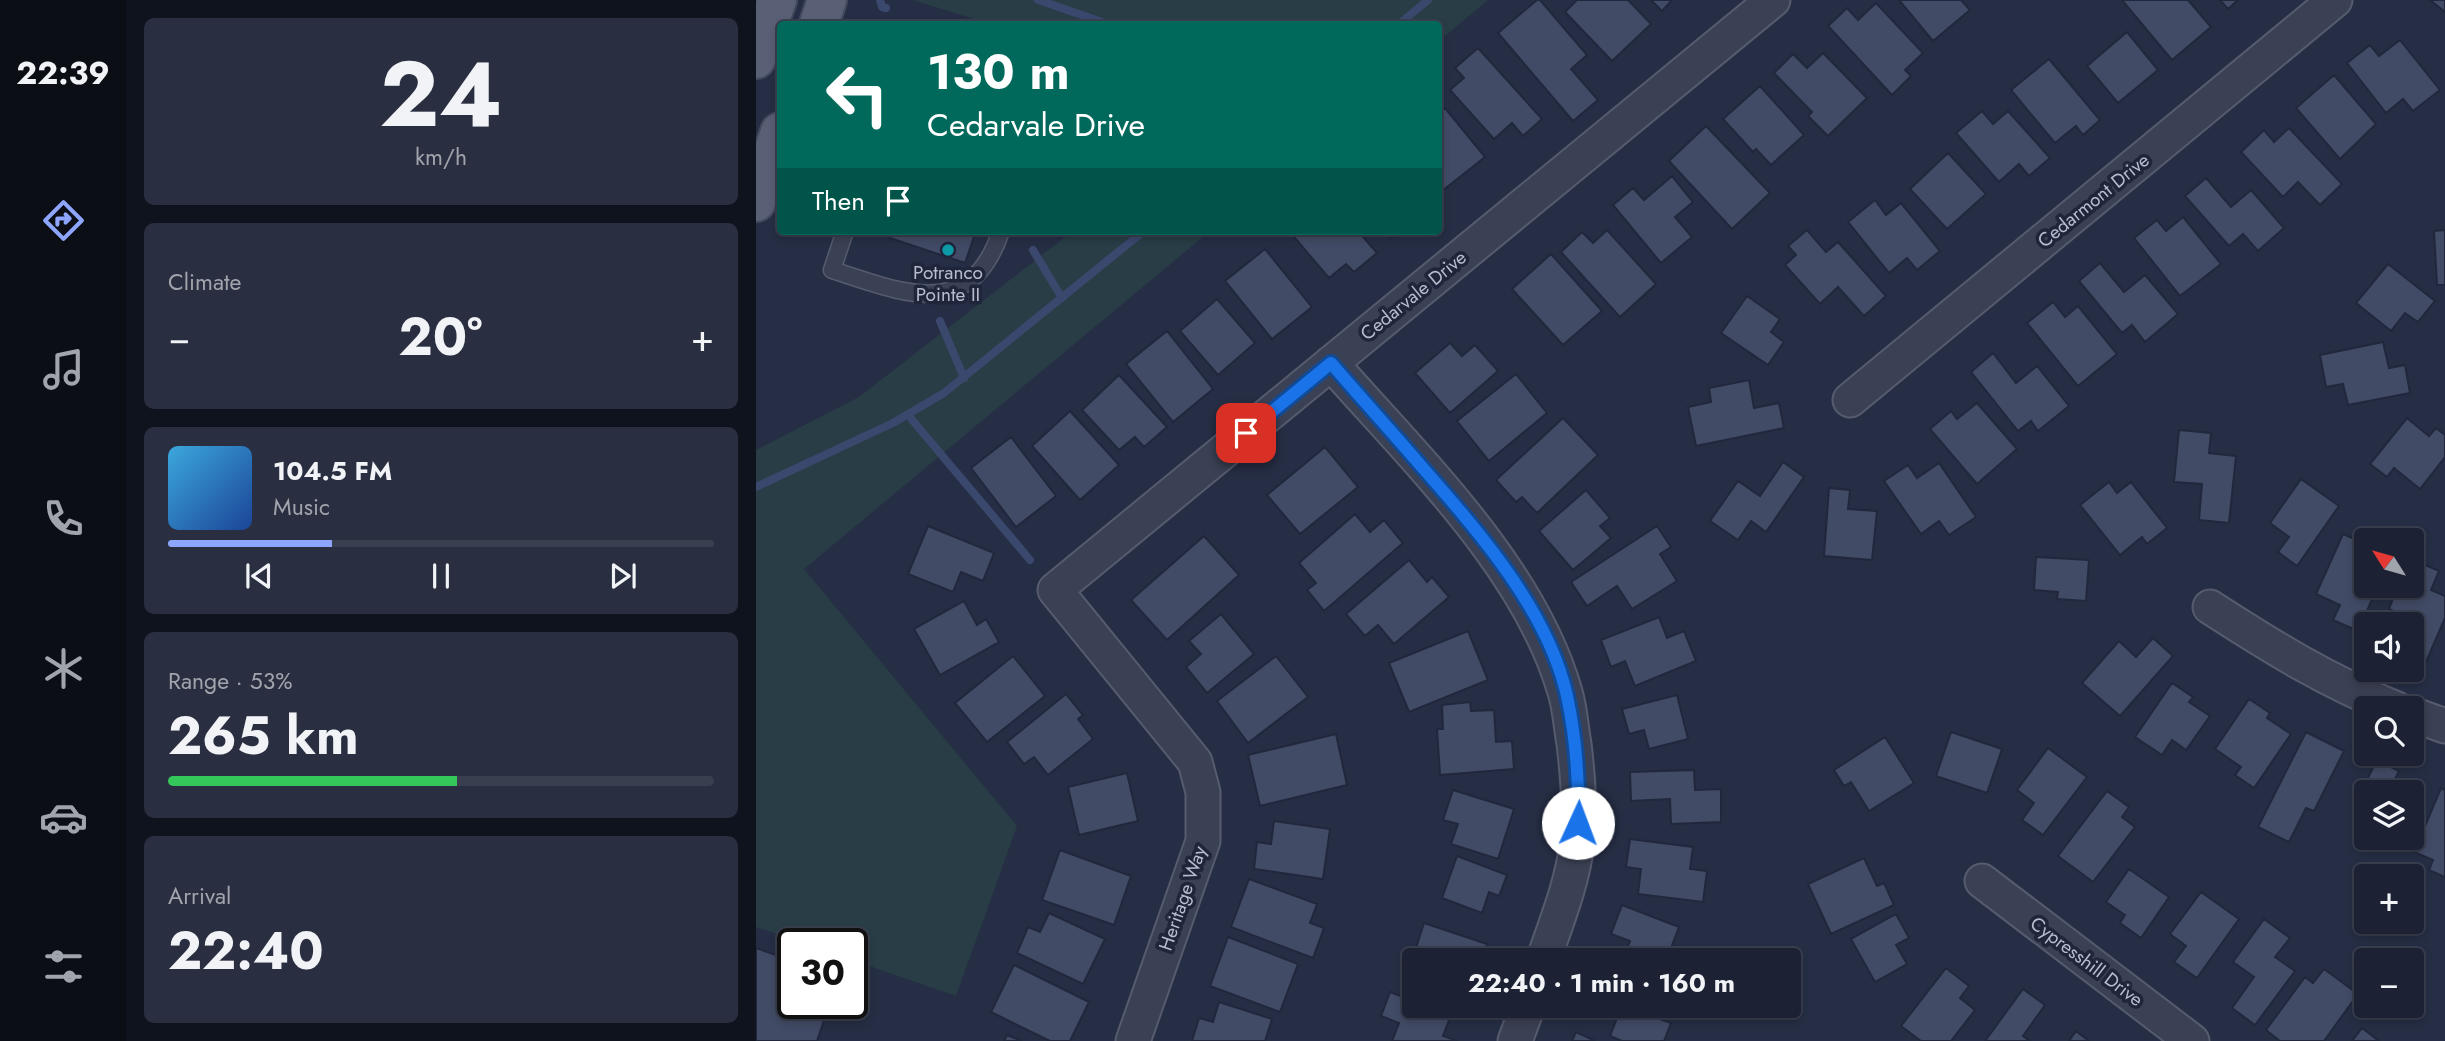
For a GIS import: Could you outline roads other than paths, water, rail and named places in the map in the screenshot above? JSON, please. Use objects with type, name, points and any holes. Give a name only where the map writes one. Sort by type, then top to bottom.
[{"type":"main road","points":[[756,59],[777,0]]},
{"type":"main road","points":[[820,21],[827,0]]},
{"type":"main road","points":[[768,183],[777,145]]},
{"type":"street","name":"Cedarvale Drive","points":[[1055,590],[1773,0]]},
{"type":"street","name":"Cedarmont Drive","points":[[1850,400],[2335,0]]},
{"type":"street","points":[[1331,363],[1474,526],[1521,593],[1554,657],[1566,694],[1579,781],[1577,844],[1563,905],[1548,948]]},
{"type":"street","name":"Heritage Way","points":[[1055,590],[1195,762],[1203,792],[1203,841],[1133,1041]]},
{"type":"street","points":[[2210,607],[2289,658],[2364,696]]},
{"type":"street","points":[[2424,718],[2445,726]]},
{"type":"street","name":"Cypresshill Drive","points":[[1982,881],[2192,1041]]},
{"type":"street","points":[[1516,1041],[1524,1018]]},
{"type":"lane","points":[[844,235],[832,270],[902,292],[929,295],[956,288],[978,272],[989,260],[1000,235]]},
{"type":"waterway","points":[[880,0],[882,7],[886,8]]},
{"type":"waterway","points":[[1038,0],[1099,21]]},
{"type":"waterway","points":[[1403,21],[1428,0]]},
{"type":"waterway","points":[[756,487],[893,423],[944,393],[1139,235]]},
{"type":"waterway","points":[[1033,250],[1062,298]]},
{"type":"waterway","points":[[940,321],[964,378]]},
{"type":"waterway","points":[[908,415],[1030,560]]},
{"type":"place","name":"Potranco Pointe II","points":[[948,250]]}]
